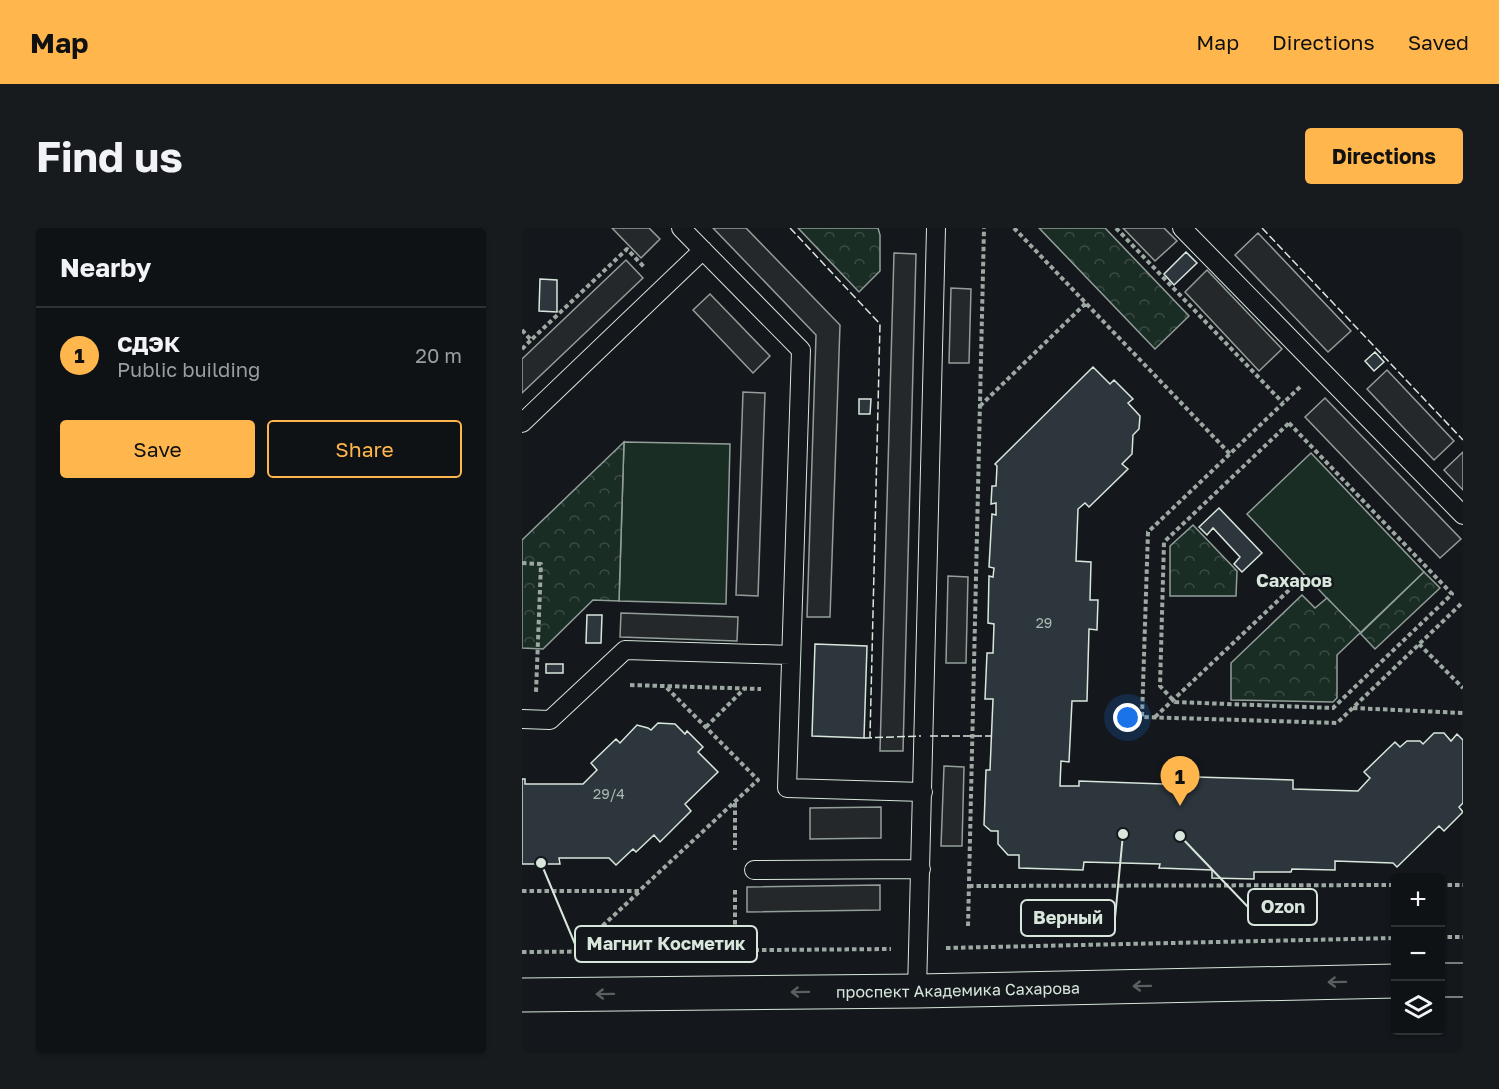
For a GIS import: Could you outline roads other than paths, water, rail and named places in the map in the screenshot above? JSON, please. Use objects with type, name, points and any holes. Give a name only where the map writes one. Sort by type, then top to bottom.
[{"type":"street","points":[[1445,980],[1463,980]]},
{"type":"street","name":"проспект Академика Сахарова","points":[[522,995],[917,991],[1391,981]]},
{"type":"lane","points":[[681,228],[801,350],[787,788],[923,792]]},
{"type":"lane","points":[[917,991],[936,228]]},
{"type":"lane","points":[[1182,228],[1463,515]]},
{"type":"lane","points":[[522,423],[703,250]]},
{"type":"lane","points":[[529,719],[550,720],[625,650],[791,655]]},
{"type":"lane","points":[[754,870],[921,869]]},
{"type":"place","name":"СДЭК","points":[[1180,806]]},
{"type":"place","name":"Верный","points":[[1123,834]]},
{"type":"place","name":"Ozon","points":[[1180,836]]},
{"type":"place","name":"Магнит Косметик","points":[[541,863]]},
{"type":"district","name":"Сахаров","points":[[1294,581]]}]
